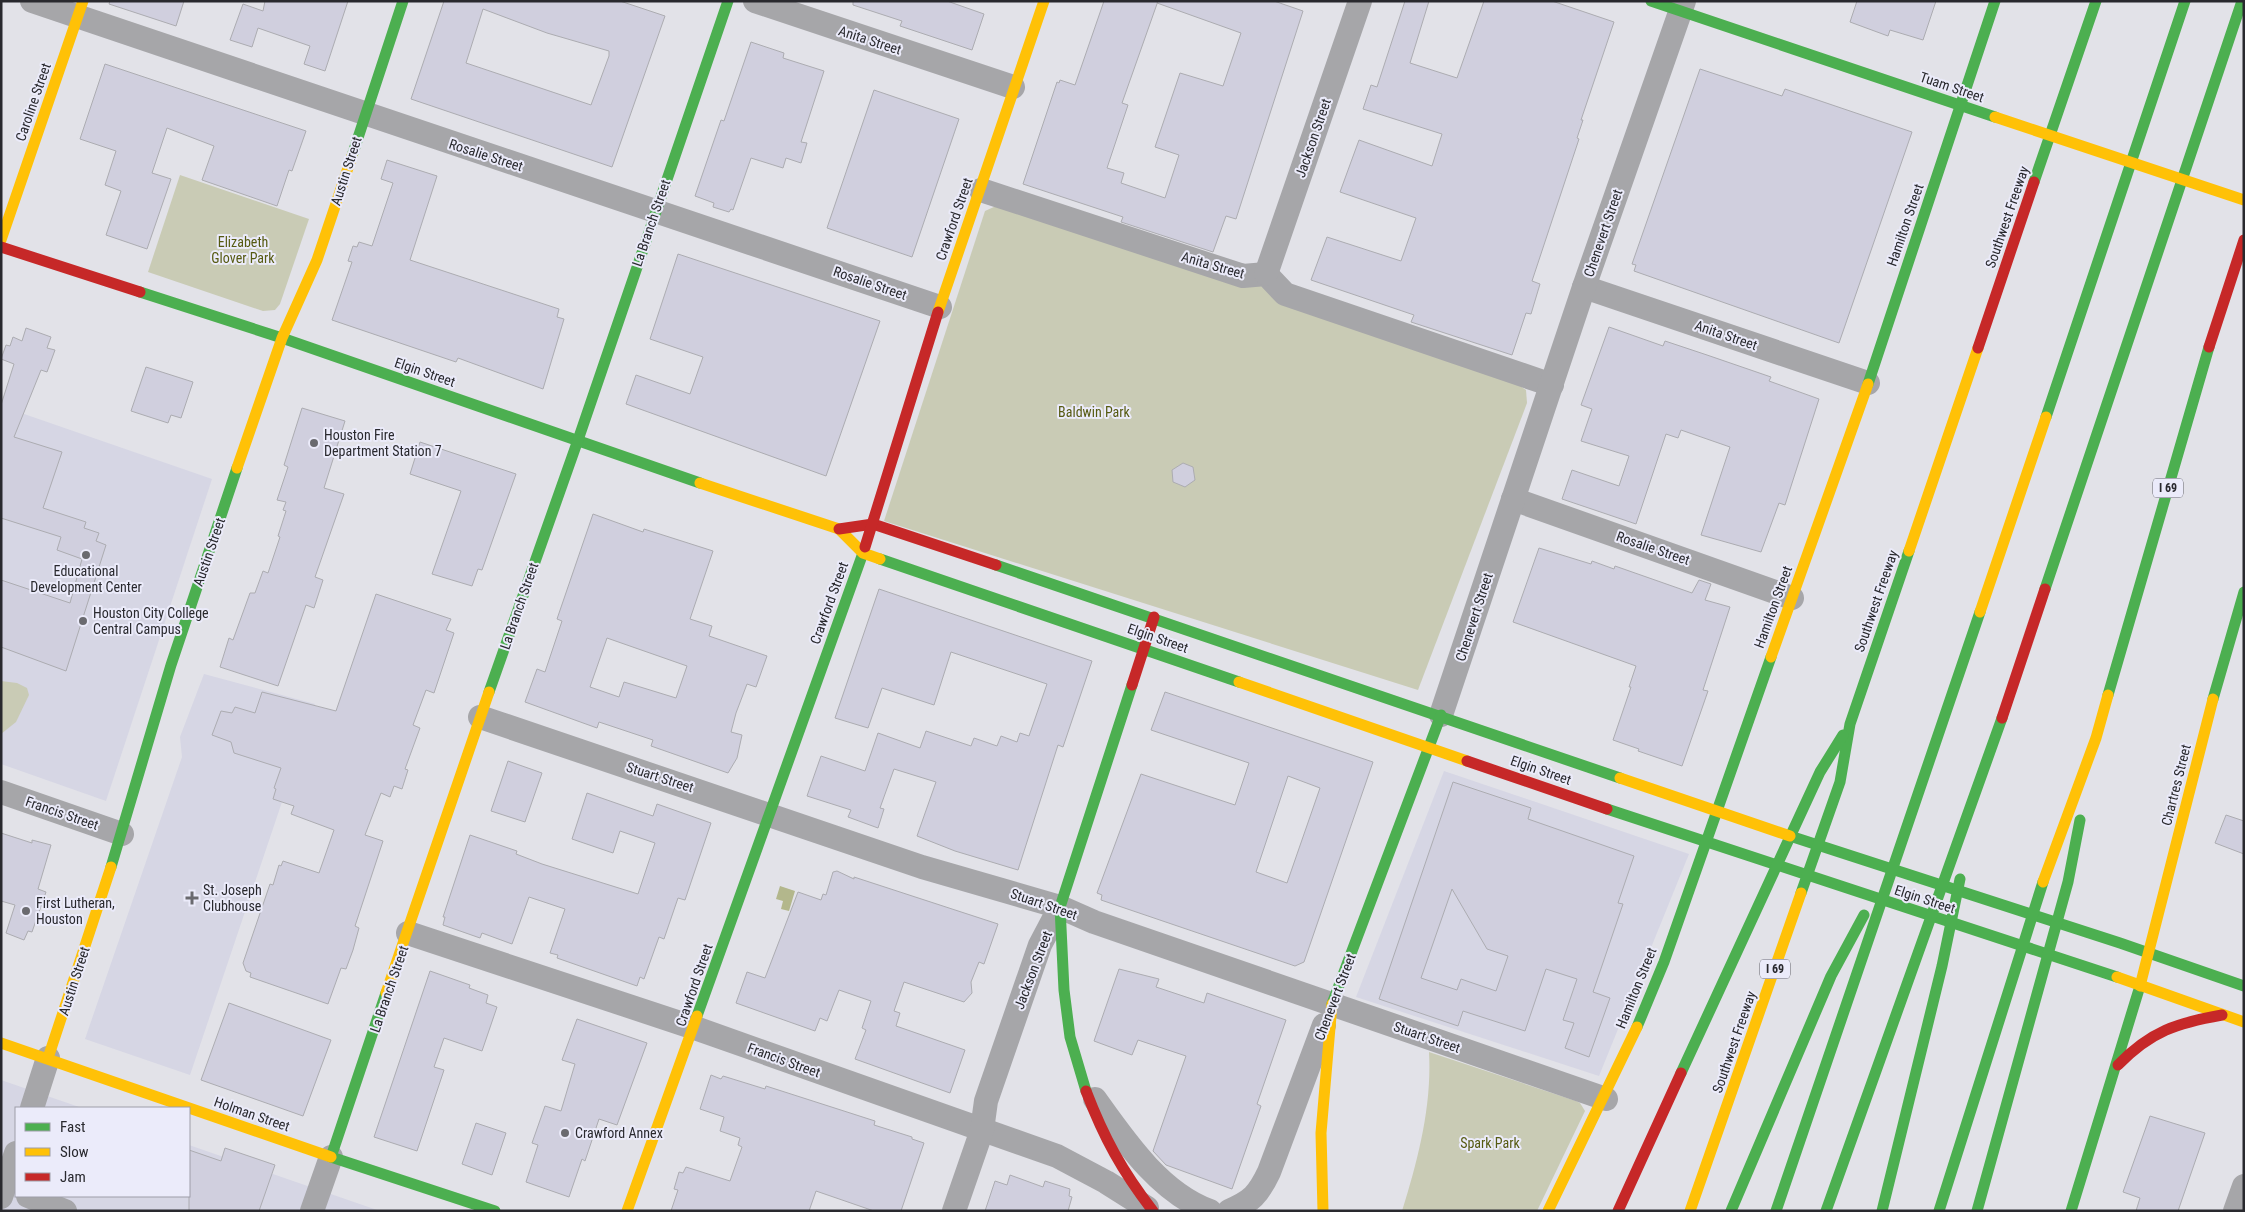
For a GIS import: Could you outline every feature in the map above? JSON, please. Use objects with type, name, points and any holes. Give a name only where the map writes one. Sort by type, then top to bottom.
[{"type":"main road","name":"Austin Street","points":[[48,1058],[122,834],[171,665],[282,338],[317,260],[403,1]]},
{"type":"main road","name":"La Branch Street","points":[[331,1157],[480,717],[578,440],[728,1]]},
{"type":"main road","name":"Crawford Street","points":[[628,1211],[695,1028],[873,524],[940,307],[1013,87],[1044,1]]},
{"type":"main road","name":"Tuam Street","points":[[1651,1],[1682,6],[1961,106],[2244,200]]},
{"type":"main road","name":"Hamilton Street","points":[[1548,1211],[1606,1099],[1657,981],[1704,841],[1717,811],[1868,383],[1995,1]]},
{"type":"main road","name":"Southwest Freeway","points":[[1690,1211],[1840,782],[1850,724],[2096,1]]},
{"type":"main road","points":[[1776,1211],[1905,837],[2185,1]]},
{"type":"main road","points":[[1826,1211],[1981,780],[2242,1]]},
{"type":"main road","name":"Caroline Street","points":[[1,240],[80,9]]},
{"type":"main road","name":"I 69","points":[[1939,1211],[2041,887],[2096,738],[2206,358],[2244,240]]},
{"type":"main road","name":"Elgin Street","points":[[1,247],[282,338],[839,528],[873,524],[1154,617],[1742,820],[2120,943],[2244,986]]},
{"type":"main road","name":"Elgin Street","points":[[839,528],[863,553],[1733,852],[2111,975],[2244,1022]]},
{"type":"main road","name":"Chartres Street","points":[[2071,1211],[2150,953],[2216,688],[2244,592]]},
{"type":"main road","name":"Jackson Street","points":[[1060,907],[1154,617]]},
{"type":"main road","name":"Chenevert Street","points":[[1332,1004],[1441,715]]},
{"type":"main road","points":[[1618,1211],[1820,772],[1850,724]]},
{"type":"main road","points":[[1977,1211],[2068,882],[2096,738]]},
{"type":"main road","points":[[1882,1211],[1942,966],[1981,780]]},
{"type":"main road","points":[[1731,1211],[1832,976],[1905,837]]},
{"type":"main road","points":[[1060,907],[1064,990],[1069,1028],[1082,1079],[1102,1133],[1152,1211]]},
{"type":"main road","points":[[1323,1211],[1320,1173],[1322,1099],[1332,1004]]},
{"type":"main road","points":[[2115,1068],[2133,1048],[2160,1029],[2178,1022],[2222,1015]]},
{"type":"main road","name":"Holman Street","points":[[1,1043],[188,1107]]},
{"type":"main road","name":"Holman Street","points":[[190,1108],[495,1211]]},
{"type":"street","name":"Rosalie Street","points":[[32,1],[80,9],[365,115],[940,307]]},
{"type":"street","name":"Anita Street","points":[[755,1],[1013,87]]},
{"type":"street","name":"Jackson Street","points":[[1266,274],[1360,1]]},
{"type":"street","name":"Chenevert Street","points":[[1441,715],[1584,287],[1682,6]]},
{"type":"street","name":"Anita Street","points":[[980,190],[1242,276],[1266,274]]},
{"type":"street","points":[[1266,274],[1285,294],[1552,385]]},
{"type":"street","name":"Anita Street","points":[[1584,287],[1868,383]]},
{"type":"street","name":"Rosalie Street","points":[[1513,499],[1792,598]]},
{"type":"street","name":"Stuart Street","points":[[480,717],[770,813],[922,867],[1060,907],[1094,922],[1606,1099]]},
{"type":"street","name":"Francis Street","points":[[1,792],[122,834]]},
{"type":"street","name":"Jackson Street","points":[[954,1211],[982,1130],[986,1102],[1040,945],[1060,907]]},
{"type":"street","name":"Francis Street","points":[[408,933],[695,1028],[1057,1156],[1106,1182],[1152,1211]]},
{"type":"street","name":"Chenevert Street","points":[[1228,1211],[1248,1203],[1260,1190],[1332,1004]]},
{"type":"street","name":"Austin Street","points":[[32,1107],[48,1058]]},
{"type":"street","points":[[1082,1079],[1119,1133],[1172,1191],[1192,1204],[1210,1211]]},
{"type":"street","points":[[1,1142],[15,1153]]},
{"type":"street","points":[[1,1197],[15,1157]]},
{"type":"street","name":"La Branch Street","points":[[312,1211],[331,1157]]},
{"type":"street","points":[[2235,1211],[2244,1186]]},
{"type":"street","points":[[30,1197],[65,1211]]},
{"type":"shaded area","name":"Houston City College Central Campus","points":[[1,406],[212,479],[106,801],[1,764]]},
{"type":"shaded area","name":"St. Joseph Clubhouse","points":[[204,674],[315,704],[190,1075],[85,1039],[182,757],[180,737]]},
{"type":"shaded area","points":[[1444,771],[1689,854],[1599,1076],[1356,997]]},
{"type":"shaded area","points":[[780,886],[795,891],[789,911],[781,909],[783,901],[776,899]]},
{"type":"shaded area","points":[[1,1080],[79,1107],[15,1107],[15,1197],[190,1197],[190,1145],[380,1211],[1,1211]]},
{"type":"green space","name":"Elizabeth Glover Park","points":[[180,175],[309,219],[280,304],[275,310],[263,311],[148,272]]},
{"type":"green space","name":"Baldwin Park","points":[[996,206],[1259,282],[1516,383],[1526,390],[1527,403],[1418,690],[884,521],[985,211]]},
{"type":"green space","points":[[1,681],[17,683],[27,688],[29,695],[16,722],[1,734]]},
{"type":"green space","name":"Spark Park","points":[[1429,1052],[1580,1103],[1585,1111],[1537,1211],[1402,1211],[1423,1133],[1428,1092]]},
{"type":"building","points":[[110,1],[184,1],[176,26],[109,4]]},
{"type":"building","points":[[265,1],[348,1],[325,71],[304,64],[310,46],[258,28],[252,47],[230,40],[243,4],[263,11]]},
{"type":"building","points":[[444,1],[620,1],[665,16],[612,167],[411,99]],"holes":[[[483,9],[547,33],[609,51],[609,56],[591,105],[466,63]]]},
{"type":"building","points":[[853,1],[947,1],[984,14],[972,50],[900,26],[902,21],[853,5]]},
{"type":"building","points":[[1104,1],[1274,1],[1303,11],[1236,219],[1226,216],[1213,252],[1121,222],[1123,217],[1023,184],[1057,82],[1059,83],[1060,80],[1075,85]],"holes":[[[1157,3],[1241,33],[1223,86],[1180,73],[1155,147],[1179,155],[1165,198],[1121,183],[1124,173],[1107,168],[1128,105],[1122,103]]]},
{"type":"building","points":[[1405,1],[1429,1],[1410,63],[1457,78],[1484,1],[1552,1],[1614,22],[1581,120],[1583,120],[1577,138],[1579,139],[1532,281],[1540,284],[1531,314],[1526,313],[1512,355],[1411,322],[1414,315],[1311,280],[1327,237],[1401,261],[1416,218],[1340,192],[1359,140],[1432,166],[1442,134],[1363,109],[1371,85],[1377,87]]},
{"type":"building","points":[[1857,1],[1936,1],[1923,40],[1890,30],[1888,36],[1850,22]]},
{"type":"building","points":[[751,42],[784,53],[783,58],[824,71],[801,142],[807,143],[801,163],[786,158],[783,168],[751,158],[733,210],[731,209],[729,212],[713,207],[714,203],[695,196],[721,120],[724,121]]},
{"type":"building","points":[[105,64],[306,131],[292,171],[289,170],[277,206],[202,180],[214,146],[167,128],[152,173],[171,179],[147,249],[106,235],[121,191],[105,185],[116,151],[80,139]]},
{"type":"building","points":[[1700,69],[1782,96],[1785,89],[1912,132],[1839,343],[1634,271],[1636,265],[1632,264]]},
{"type":"building","points":[[874,90],[959,119],[912,257],[827,228]]},
{"type":"building","points":[[387,160],[437,176],[410,260],[559,309],[557,317],[564,319],[543,389],[458,358],[456,362],[332,320],[352,262],[348,261],[353,246],[357,247],[359,242],[372,246],[393,183],[381,179]]},
{"type":"building","points":[[678,254],[880,321],[826,476],[626,404],[636,375],[690,394],[703,357],[650,339]]},
{"type":"building","points":[[1609,327],[1663,346],[1665,341],[1707,355],[1771,377],[1769,381],[1819,399],[1785,505],[1779,503],[1761,552],[1701,535],[1730,447],[1681,430],[1678,438],[1666,434],[1636,524],[1562,499],[1572,470],[1619,486],[1629,456],[1581,441],[1592,409],[1581,405]]},
{"type":"building","name":"Educational Development Center","points":[[26,328],[51,337],[47,348],[55,350],[47,372],[41,370],[14,437],[62,452],[43,508],[86,522],[84,528],[99,533],[96,541],[106,545],[66,671],[1,647],[1,580],[70,603],[82,559],[57,550],[61,537],[1,518],[1,405],[14,364],[1,359],[6,345],[10,346],[13,337],[22,341]]},
{"type":"building","points":[[146,367],[193,382],[181,418],[171,415],[168,423],[131,411]]},
{"type":"building","points":[[302,408],[345,421],[324,488],[344,494],[315,577],[323,580],[314,608],[306,605],[278,686],[220,667],[229,638],[233,640],[250,593],[255,593],[263,571],[268,573],[280,537],[278,536],[286,511],[283,510],[286,502],[277,500],[288,467],[284,465]]},
{"type":"building","points":[[420,442],[516,474],[482,570],[478,569],[472,586],[432,574],[461,491],[410,474]]},
{"type":"building","points":[[1183,463],[1193,467],[1195,480],[1185,487],[1173,482],[1172,470]]},
{"type":"building","points":[[593,514],[643,532],[644,529],[713,551],[690,619],[712,626],[709,636],[767,656],[756,687],[747,684],[736,713],[731,732],[742,735],[737,758],[728,773],[651,746],[653,740],[599,722],[597,728],[525,702],[537,669],[545,672],[562,621],[557,619]],"holes":[[[607,638],[687,666],[676,698],[624,682],[619,697],[590,687]]]},
{"type":"building","points":[[1539,548],[1591,564],[1592,561],[1614,569],[1615,566],[1692,593],[1699,580],[1711,584],[1705,600],[1730,607],[1703,690],[1708,691],[1682,766],[1613,740],[1636,666],[1513,622]]},
{"type":"building","points":[[879,589],[1092,661],[1063,747],[1058,745],[1018,870],[955,851],[917,836],[936,782],[894,769],[880,808],[884,809],[878,828],[848,817],[851,810],[807,796],[821,756],[865,771],[878,733],[920,748],[926,731],[971,746],[974,738],[997,746],[1001,736],[1017,742],[1020,733],[1029,736],[1047,684],[951,652],[934,705],[882,688],[868,728],[835,718]]},
{"type":"building","points":[[376,594],[451,619],[446,630],[454,633],[434,693],[426,690],[413,725],[420,728],[405,769],[408,770],[402,789],[394,786],[390,797],[381,793],[365,835],[383,841],[355,926],[359,928],[353,950],[346,969],[341,968],[328,1004],[250,977],[251,973],[246,971],[243,963],[270,884],[273,885],[279,865],[281,866],[283,861],[319,873],[334,830],[291,814],[294,806],[273,799],[276,789],[274,788],[281,768],[234,753],[231,742],[212,735],[221,711],[232,713],[235,707],[255,713],[262,692],[336,711]]},
{"type":"building","points":[[1165,692],[1373,762],[1304,962],[1295,966],[1101,900],[1102,895],[1097,893],[1141,774],[1235,805],[1249,763],[1151,730]],"holes":[[[1288,776],[1320,788],[1287,883],[1256,872]]]},
{"type":"building","points":[[508,761],[542,773],[525,822],[491,811]]},
{"type":"building","points":[[1453,782],[1531,808],[1528,819],[1634,856],[1618,903],[1623,904],[1593,992],[1610,998],[1589,1057],[1565,1048],[1574,1023],[1563,1020],[1577,979],[1546,969],[1525,1031],[1463,1011],[1458,1026],[1379,999]],"holes":[[[1452,889],[1487,949],[1508,956],[1496,991],[1461,979],[1457,990],[1421,978]]]},
{"type":"building","points":[[587,793],[653,816],[657,804],[711,823],[685,900],[678,898],[664,939],[659,937],[644,979],[640,977],[637,986],[557,958],[558,955],[550,953],[565,909],[529,897],[512,944],[482,933],[480,938],[443,925],[445,917],[443,917],[470,835],[517,851],[516,854],[542,864],[638,894],[655,843],[620,831],[613,853],[572,839]]},
{"type":"building","points":[[2226,815],[2244,821],[2244,854],[2215,843]]},
{"type":"building","points":[[1,833],[32,843],[32,840],[51,845],[38,889],[46,892],[32,932],[28,931],[24,940],[6,933],[15,905],[1,901]]},
{"type":"building","points":[[837,871],[854,879],[854,877],[998,924],[984,964],[979,962],[971,982],[972,993],[964,1002],[904,982],[894,1011],[900,1013],[896,1026],[965,1050],[950,1093],[855,1059],[866,1030],[862,1028],[871,1001],[839,990],[827,1021],[820,1018],[815,1031],[736,1003],[747,972],[765,978],[798,892],[821,900],[823,894],[826,895],[833,872]]},
{"type":"building","points":[[1119,969],[1159,979],[1156,987],[1204,1003],[1207,993],[1286,1020],[1257,1104],[1261,1106],[1232,1189],[1166,1165],[1153,1151],[1186,1056],[1138,1040],[1132,1055],[1094,1041]]},
{"type":"building","points":[[430,971],[470,985],[469,988],[488,995],[486,1003],[497,1007],[482,1051],[444,1038],[434,1067],[444,1070],[417,1151],[374,1137]]},
{"type":"building","points":[[229,1003],[331,1040],[303,1116],[201,1080]]},
{"type":"building","points":[[577,1019],[647,1043],[617,1125],[599,1119],[585,1161],[582,1159],[569,1197],[526,1182],[538,1145],[532,1143],[545,1106],[561,1111],[575,1064],[562,1060]]},
{"type":"building","points":[[711,1075],[721,1079],[723,1076],[765,1089],[766,1086],[875,1121],[874,1125],[912,1137],[912,1139],[924,1143],[901,1211],[874,1211],[816,1191],[809,1211],[671,1211],[678,1190],[674,1189],[679,1172],[683,1173],[686,1167],[730,1181],[742,1147],[738,1145],[740,1138],[720,1131],[724,1117],[700,1109]]},
{"type":"building","points":[[2150,1116],[2205,1133],[2178,1211],[2136,1211],[2140,1198],[2123,1192]]},
{"type":"building","points":[[476,1123],[506,1133],[492,1175],[462,1164]]},
{"type":"building","points":[[225,1148],[275,1165],[259,1211],[189,1211],[190,1150],[221,1161]]},
{"type":"building","points":[[1010,1175],[1043,1187],[1045,1181],[1070,1189],[1069,1196],[1072,1197],[1068,1211],[985,1211],[995,1181],[1007,1185]]},
{"type":"traffic: fast","points":[[352,156],[403,1]]},
{"type":"traffic: fast","points":[[578,440],[728,1]]},
{"type":"traffic: fast","points":[[1651,1],[1995,117]]},
{"type":"traffic: fast","points":[[1868,384],[1995,1]]},
{"type":"traffic: fast","points":[[2034,182],[2096,1]]},
{"type":"traffic: fast","points":[[2046,417],[2185,1]]},
{"type":"traffic: fast","points":[[2045,589],[2242,1]]},
{"type":"traffic: fast","points":[[140,292],[282,338],[700,483]]},
{"type":"traffic: fast","points":[[2108,695],[2209,347]]},
{"type":"traffic: fast","points":[[489,692],[578,440]]},
{"type":"traffic: fast","points":[[111,867],[171,665],[237,468]]},
{"type":"traffic: fast","points":[[1801,893],[1840,782],[1850,724],[1909,551]]},
{"type":"traffic: fast","points":[[697,1016],[863,553]]},
{"type":"traffic: fast","points":[[880,559],[1239,682]]},
{"type":"traffic: fast","points":[[996,565],[1620,778]]},
{"type":"traffic: fast","points":[[2213,699],[2244,592]]},
{"type":"traffic: fast","points":[[1776,1211],[1980,612]]},
{"type":"traffic: fast","points":[[1637,1027],[1664,962],[1771,657]]},
{"type":"traffic: fast","points":[[1086,1091],[1070,1037],[1064,990],[1060,907],[1132,685]]},
{"type":"traffic: fast","points":[[1332,1004],[1441,715]]},
{"type":"traffic: fast","points":[[1826,1211],[2002,718]]},
{"type":"traffic: fast","points":[[1681,1073],[1820,772],[1843,735]]},
{"type":"traffic: fast","points":[[1607,809],[2117,977]]},
{"type":"traffic: fast","points":[[1977,1211],[2068,882],[2080,820]]},
{"type":"traffic: fast","points":[[1790,836],[2120,943],[2244,986]]},
{"type":"traffic: fast","points":[[1882,1211],[1942,966],[1960,879]]},
{"type":"traffic: fast","points":[[1939,1211],[2043,882]]},
{"type":"traffic: fast","points":[[1731,1211],[1831,976],[1864,915]]},
{"type":"traffic: fast","points":[[2071,1211],[2140,986]]},
{"type":"traffic: fast","points":[[386,993],[331,1157],[495,1211]]},
{"type":"traffic: slow","points":[[1,240],[83,1]]},
{"type":"traffic: slow","points":[[938,312],[1044,1]]},
{"type":"traffic: slow","points":[[1995,117],[2244,200]]},
{"type":"traffic: slow","points":[[237,468],[282,338],[317,260],[352,156]]},
{"type":"traffic: slow","points":[[1909,551],[1978,348]]},
{"type":"traffic: slow","points":[[1771,657],[1868,384]]},
{"type":"traffic: slow","points":[[1980,612],[2046,417]]},
{"type":"traffic: slow","points":[[700,483],[839,529],[863,553],[880,559]]},
{"type":"traffic: slow","points":[[1239,682],[1467,761]]},
{"type":"traffic: slow","points":[[386,993],[489,692]]},
{"type":"traffic: slow","points":[[2043,882],[2096,738],[2108,695]]},
{"type":"traffic: slow","points":[[2140,986],[2213,699]]},
{"type":"traffic: slow","points":[[1620,778],[1790,836]]},
{"type":"traffic: slow","points":[[48,1058],[111,867]]},
{"type":"traffic: slow","points":[[1690,1211],[1801,893]]},
{"type":"traffic: slow","points":[[2117,977],[2244,1022]]},
{"type":"traffic: slow","points":[[1323,1211],[1321,1133],[1332,1004]]},
{"type":"traffic: slow","points":[[627,1211],[697,1016]]},
{"type":"traffic: slow","points":[[1548,1211],[1637,1027]]},
{"type":"traffic: slow","points":[[1,1043],[186,1107]]},
{"type":"traffic: slow","points":[[190,1108],[331,1157]]},
{"type":"traffic: jam","points":[[1978,348],[2034,182]]},
{"type":"traffic: jam","points":[[2209,347],[2244,240]]},
{"type":"traffic: jam","points":[[1,247],[140,292]]},
{"type":"traffic: jam","points":[[865,547],[938,312]]},
{"type":"traffic: jam","points":[[839,529],[873,524],[996,565]]},
{"type":"traffic: jam","points":[[2002,718],[2045,589]]},
{"type":"traffic: jam","points":[[1132,685],[1154,617]]},
{"type":"traffic: jam","points":[[1467,761],[1607,809]]},
{"type":"traffic: jam","points":[[2118,1065],[2142,1044],[2166,1030],[2191,1021],[2222,1015]]},
{"type":"traffic: jam","points":[[1618,1211],[1681,1073]]},
{"type":"traffic: jam","points":[[1086,1091],[1115,1154],[1153,1211]]},
{"type":"place","name":"Houston Fire Department Station 7","points":[[314,443]]},
{"type":"place","name":"Educational Development Center","points":[[86,555]]},
{"type":"place","name":"Houston City College Central Campus","points":[[83,621]]},
{"type":"place","name":"St. Joseph Clubhouse","points":[[192,898]]},
{"type":"place","name":"First Lutheran, Houston","points":[[26,911]]},
{"type":"place","name":"Crawford Annex","points":[[565,1133]]}]
